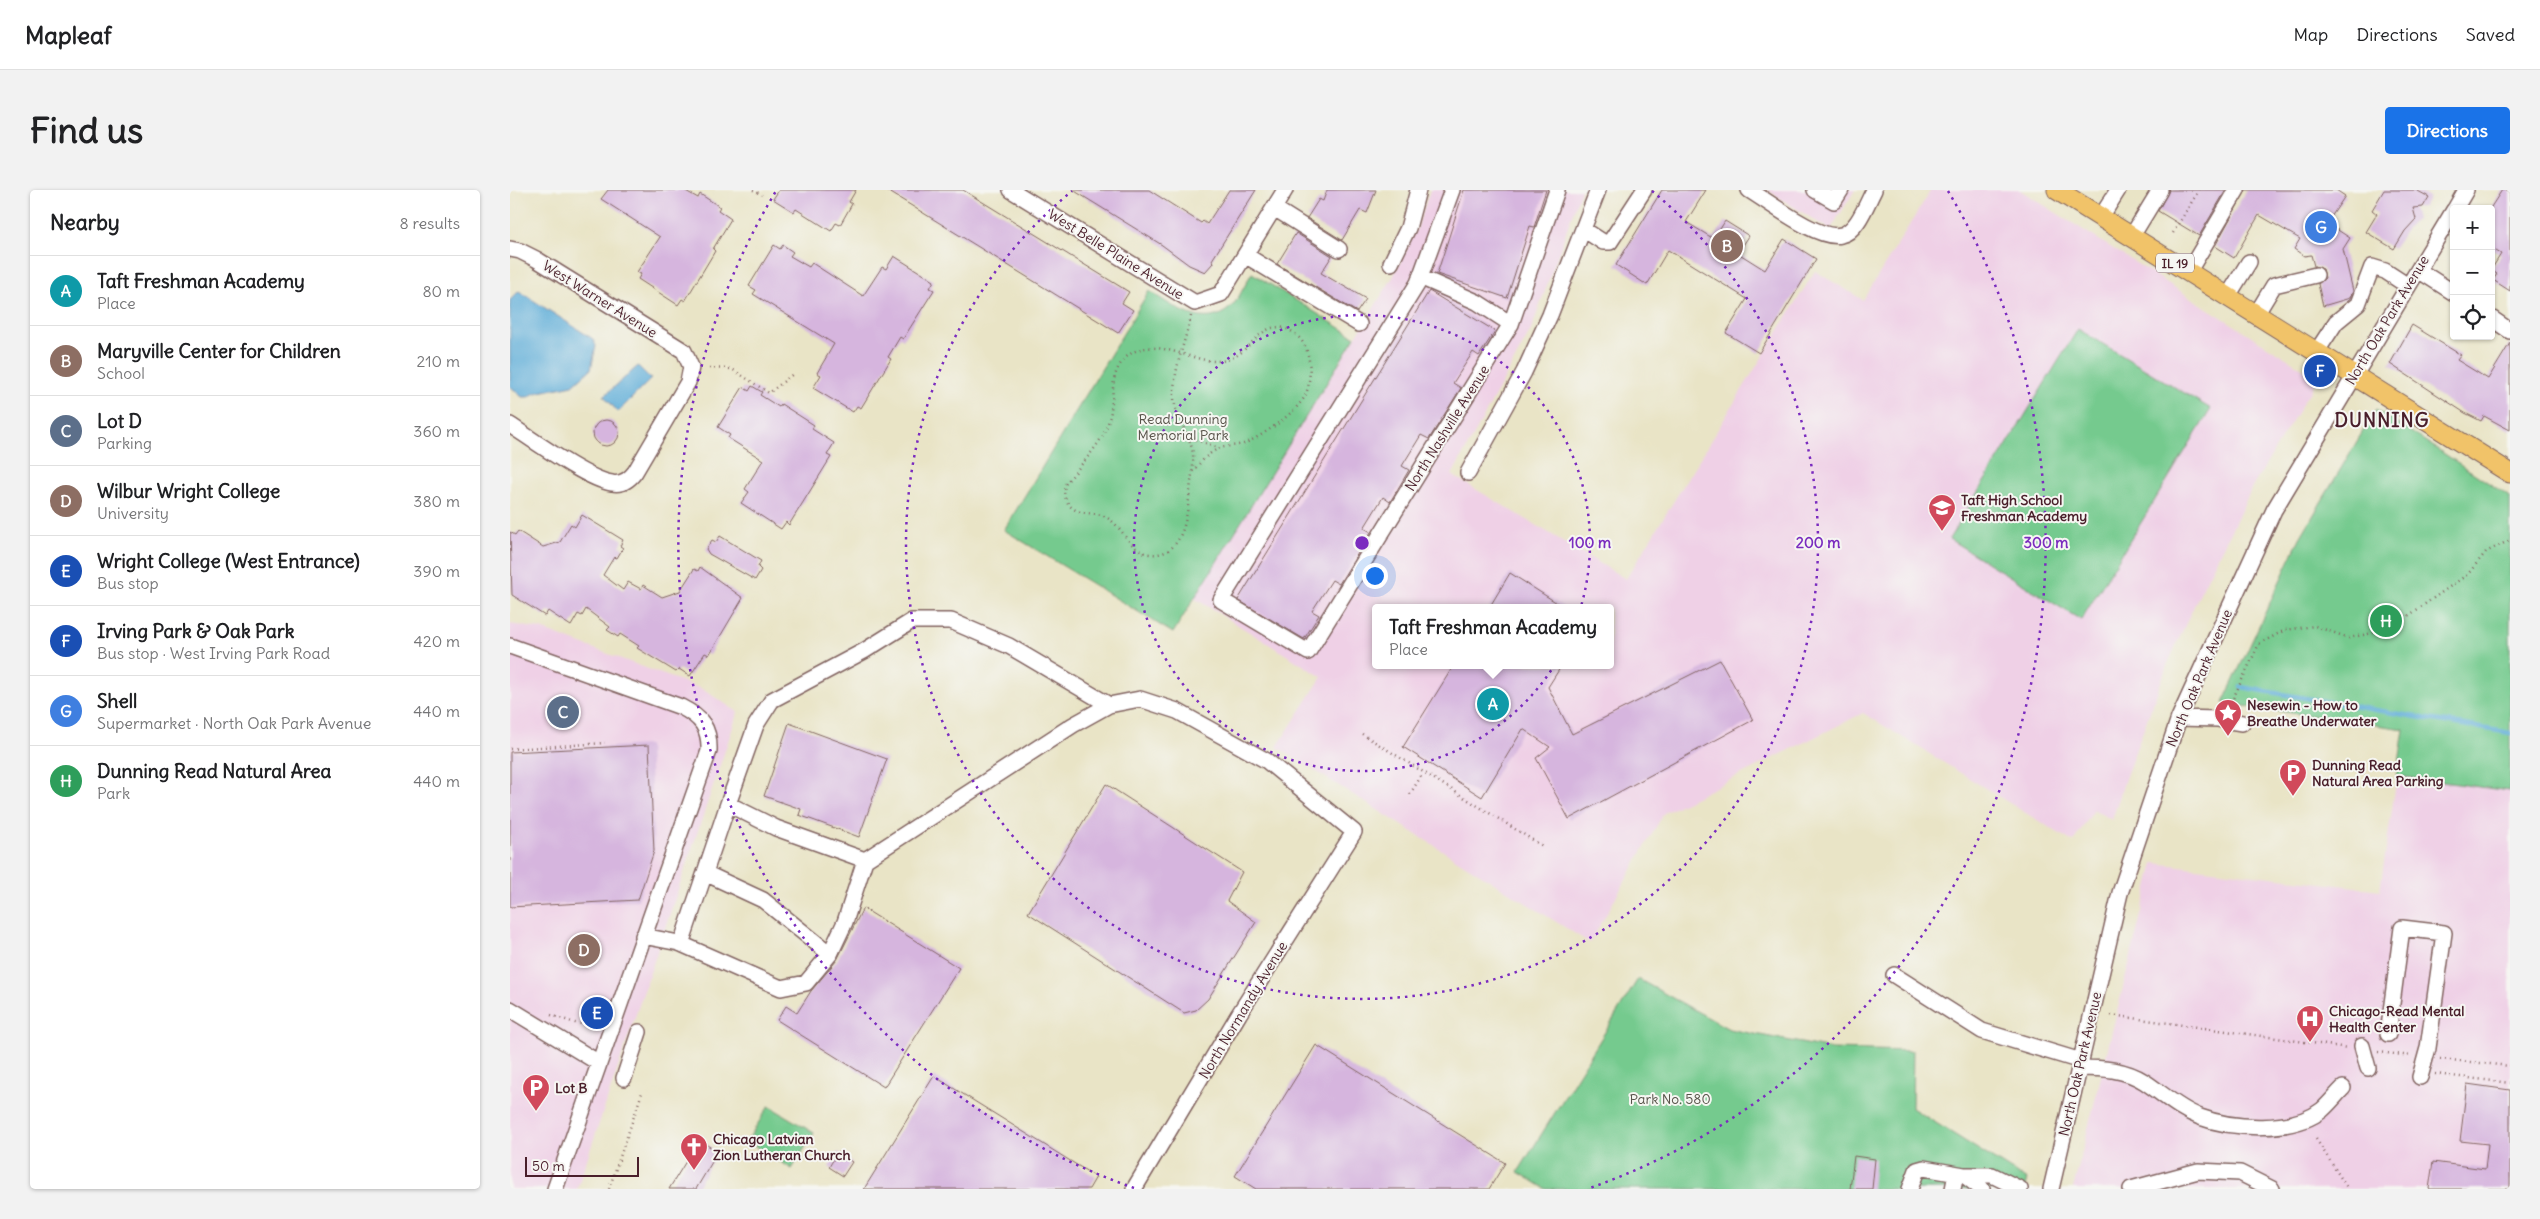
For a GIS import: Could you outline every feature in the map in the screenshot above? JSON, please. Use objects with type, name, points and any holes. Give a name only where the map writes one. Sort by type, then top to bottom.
[{"type":"main road","name":"IL 19","points":[[2057,190],[2257,313],[2510,473]]},
{"type":"street","name":"West Belle Plaine Avenue","points":[[1011,190],[1195,303]]},
{"type":"street","points":[[1195,303],[1221,294],[1285,190]]},
{"type":"street","points":[[1391,263],[1408,228],[1418,190]]},
{"type":"street","points":[[1452,190],[1420,277],[1477,302],[1511,324]]},
{"type":"street","name":"North Nashville Avenue","points":[[1420,277],[1221,600],[1308,652],[1511,324],[1557,190]]},
{"type":"street","points":[[1468,473],[1524,372],[1550,315],[1598,190]]},
{"type":"street","points":[[1583,229],[1603,242],[1610,242],[1644,190]]},
{"type":"street","points":[[1749,190],[1823,235],[1842,236],[1854,226],[1874,190]]},
{"type":"street","points":[[1815,190],[1834,201],[1841,190]]},
{"type":"street","points":[[2101,217],[2118,190]]},
{"type":"street","points":[[2132,236],[2160,190]]},
{"type":"street","points":[[2188,271],[2237,190]]},
{"type":"street","name":"North Oak Park Avenue","points":[[2457,205],[2466,190]]},
{"type":"street","points":[[1274,208],[1339,249]]},
{"type":"street","name":"North Oak Park Avenue","points":[[2051,1189],[2120,892],[2179,718],[2264,528],[2354,374],[2450,217]]},
{"type":"street","name":"West Warner Avenue","points":[[510,249],[536,259],[687,355],[691,366],[688,382],[635,472],[623,483],[613,484],[595,478],[510,425]]},
{"type":"street","points":[[1245,255],[1359,324]]},
{"type":"street","points":[[2228,296],[2249,262]]},
{"type":"street","points":[[2317,351],[2336,322],[2358,304],[2372,267],[2385,271],[2408,286]]},
{"type":"street","points":[[2418,270],[2450,290]]},
{"type":"street","points":[[2257,313],[2274,285],[2316,276]]},
{"type":"street","points":[[2495,321],[2510,330]]},
{"type":"street","points":[[681,944],[756,725],[772,700],[864,650],[912,620],[951,620],[1009,646],[1109,705]]},
{"type":"street","points":[[510,646],[681,707],[697,715],[705,726],[709,739],[709,750],[555,1189]]},
{"type":"street","name":"North Normandy Avenue","points":[[1109,705],[1140,699],[1178,711],[1267,761],[1354,832],[1239,1014],[1134,1189]]},
{"type":"street","points":[[643,936],[681,944],[781,988],[806,983],[830,954],[845,922],[865,860],[1073,725],[1109,705]]},
{"type":"street","points":[[2179,718],[2224,720],[2242,723]]},
{"type":"street","points":[[728,804],[776,828],[865,860]]},
{"type":"street","points":[[705,873],[763,900],[830,954]]},
{"type":"street","points":[[2388,1034],[2402,928],[2444,933],[2422,1069]]},
{"type":"street","points":[[1894,975],[1982,1032],[2080,1065],[2120,1071],[2143,1081],[2172,1102],[2200,1117],[2233,1125],[2269,1126],[2298,1122],[2321,1111],[2343,1088]]},
{"type":"street","points":[[510,1009],[599,1063]]},
{"type":"street","points":[[624,1078],[639,1032]]},
{"type":"street","points":[[2363,1048],[2368,1068]]},
{"type":"street","points":[[1910,1189],[1917,1170],[1924,1168],[1960,1174],[1992,1175],[2020,1189]]},
{"type":"street","points":[[2131,1189],[2198,1171],[2240,1173],[2272,1189]]},
{"type":"street","points":[[1953,1189],[1960,1174]]},
{"type":"street","points":[[1960,1174],[1982,1189]]},
{"type":"path","points":[[753,190],[762,195]]},
{"type":"path","points":[[2173,233],[2199,190]]},
{"type":"path","points":[[1186,432],[1198,440],[1219,448],[1242,444],[1255,438],[1299,403],[1305,395],[1308,385],[1310,366],[1306,346],[1300,336],[1290,330],[1277,327],[1268,329],[1243,351],[1227,361],[1214,362],[1182,353],[1156,347],[1144,348],[1121,362],[1114,379],[1110,416],[1104,434],[1066,483],[1065,494],[1068,504],[1075,510],[1102,515],[1111,520],[1139,551],[1154,555],[1166,550],[1177,542],[1185,526],[1193,454],[1186,432],[1177,416],[1174,387],[1182,353],[1195,303]]},
{"type":"path","points":[[708,368],[732,369],[769,393],[793,374]]},
{"type":"path","points":[[1192,472],[1219,448]]},
{"type":"path","points":[[2224,720],[2259,644],[2285,630],[2315,626],[2349,638],[2389,627],[2468,574],[2486,552],[2510,540]]},
{"type":"path","points":[[1362,734],[1544,848]]},
{"type":"path","points":[[510,749],[593,746],[605,743]]},
{"type":"path","points":[[1410,794],[1423,773]]},
{"type":"path","points":[[542,1012],[575,1023],[600,1026]]},
{"type":"path","points":[[2111,1015],[2363,1048],[2422,1069],[2510,1083]]},
{"type":"path","points":[[2422,1069],[2510,1066]]},
{"type":"path","points":[[2495,1088],[2496,1082]]},
{"type":"path","points":[[609,1189],[643,1090]]},
{"type":"path","points":[[2316,1139],[2348,1189]]},
{"type":"shaded area","name":"Taft High School Freshman Academy","points":[[1430,190],[1581,190],[1531,330],[1452,475],[1626,579],[1815,271],[1863,300],[1931,190],[2020,190],[2318,378],[2253,486],[2199,595],[2168,663],[2126,776],[2112,820],[2094,810],[2073,842],[1863,713],[1664,813],[1590,943],[1277,747],[1322,677],[1194,598],[1393,277],[1417,228]]},
{"type":"shaded area","points":[[1767,190],[1855,190],[1830,230]]},
{"type":"shaded area","points":[[510,624],[541,629],[702,689],[738,712],[577,1189],[510,1189]]},
{"type":"shaded area","name":"Chicago-Read Mental Health Center","points":[[2397,776],[2510,791],[2510,1189],[2073,1189],[2154,863],[2380,890]]},
{"type":"green space","name":"Read Dunning Memorial Park","points":[[1252,273],[1355,337],[1173,633],[1004,530],[1149,291],[1189,314],[1210,317],[1221,314],[1234,304]]},
{"type":"green space","points":[[2078,329],[2211,409],[2081,620],[1949,539]]},
{"type":"green space","points":[[2376,409],[2510,497],[2510,791],[2397,776],[2404,729],[2223,703],[2300,538]]},
{"type":"green space","name":"Park No. 580","points":[[1638,979],[1729,1029],[1832,1049],[1913,1051],[1912,1108],[2027,1180],[2024,1189],[1546,1189],[1518,1172]]},
{"type":"green space","points":[[769,1106],[814,1133],[792,1169],[747,1141]]},
{"type":"water","points":[[519,291],[593,339],[596,346],[591,369],[573,385],[535,393],[528,397],[522,397],[510,386],[510,300]]},
{"type":"water","points":[[638,366],[651,379],[618,412],[604,396]]},
{"type":"building","points":[[608,190],[684,190],[698,198],[700,194],[720,207],[718,210],[731,219],[713,249],[715,251],[685,301],[682,299],[678,305],[638,279],[641,274],[637,272],[660,237],[601,199]]},
{"type":"building","points":[[779,190],[856,190],[849,202],[852,204],[840,225],[836,223],[831,231],[796,209],[794,212],[773,199]]},
{"type":"building","points":[[886,190],[963,190],[1129,292],[1122,303],[1133,310],[1118,333]]},
{"type":"building","points":[[1073,190],[1149,190],[1201,223],[1203,221],[1207,224],[1229,190],[1256,190],[1212,260],[1213,263],[1205,272],[1189,265],[1162,245]]},
{"type":"building","points":[[1327,190],[1376,190],[1367,213],[1360,210],[1342,240],[1307,218],[1319,199],[1323,201]]},
{"type":"building","points":[[1464,190],[1546,190],[1534,227],[1530,226],[1507,298],[1437,274]]},
{"type":"building","points":[[1662,190],[1706,190],[1686,222],[1714,239],[1725,221],[1749,236],[1738,253],[1765,270],[1784,239],[1816,259],[1759,353],[1726,333],[1747,299],[1668,250],[1647,285],[1616,265]]},
{"type":"building","points":[[2169,190],[2226,190],[2199,236],[2158,211]]},
{"type":"building","points":[[2246,190],[2336,190],[2345,196],[2327,223],[2350,238],[2343,249],[2353,291],[2350,298],[2323,306],[2318,284],[2325,278],[2323,269],[2314,266],[2311,255],[2304,256],[2294,249],[2300,239],[2259,215],[2234,258],[2215,246]]},
{"type":"building","points":[[2384,190],[2416,190],[2429,197],[2423,207],[2413,208],[2416,219],[2405,231],[2394,249],[2366,232],[2377,214],[2372,210]]},
{"type":"building","points":[[2502,190],[2510,190],[2510,291],[2495,281],[2497,274],[2495,273],[2495,264],[2501,254],[2495,250],[2495,205],[2492,205]]},
{"type":"building","points":[[1296,233],[1332,256],[1321,273],[1366,299],[1357,312],[1277,264]]},
{"type":"building","points":[[774,245],[780,249],[783,245],[793,252],[790,256],[809,267],[812,263],[863,296],[882,267],[886,269],[894,256],[934,281],[930,288],[934,290],[903,339],[900,337],[888,357],[891,359],[861,408],[857,406],[853,412],[813,388],[821,375],[817,373],[834,344],[753,294],[756,290],[749,286]]},
{"type":"building","points":[[1429,291],[1495,331],[1479,356],[1473,352],[1453,383],[1461,388],[1429,439],[1421,435],[1402,466],[1409,470],[1390,502],[1383,497],[1364,528],[1371,532],[1339,584],[1332,580],[1312,611],[1319,615],[1304,639],[1238,600]]},
{"type":"building","points":[[2412,325],[2461,355],[2457,360],[2488,379],[2510,343],[2510,430],[2484,416],[2481,421],[2465,413],[2390,364]]},
{"type":"building","points":[[752,386],[762,392],[760,395],[779,407],[781,404],[814,425],[812,429],[834,443],[827,455],[831,457],[789,525],[786,522],[781,529],[741,503],[749,492],[745,489],[763,460],[728,438],[730,435],[718,427],[743,387],[749,391]]},
{"type":"building","points":[[606,420],[615,424],[619,433],[615,442],[606,446],[597,442],[593,433],[597,424]]},
{"type":"building","points":[[582,515],[623,540],[620,546],[623,548],[617,558],[614,557],[603,575],[623,590],[628,582],[641,589],[643,585],[662,597],[680,591],[694,569],[698,571],[700,567],[743,598],[709,655],[705,653],[690,676],[679,669],[676,672],[637,648],[639,646],[620,634],[618,637],[607,630],[610,627],[586,609],[582,616],[578,614],[571,626],[548,611],[545,616],[512,595],[510,532],[515,535],[518,531],[543,547],[560,542],[571,524],[575,527]]},
{"type":"building","points":[[720,536],[761,561],[758,567],[761,570],[755,580],[709,554],[706,549],[712,540],[716,542]]},
{"type":"building","points":[[1510,573],[1559,604],[1491,604]]},
{"type":"building","points":[[1720,660],[1753,720],[1569,819],[1536,758],[1550,747],[1523,729],[1482,797],[1403,747],[1452,669],[1559,669],[1548,687],[1572,734]]},
{"type":"building","points":[[789,723],[887,759],[859,837],[799,815],[801,809],[764,796]]},
{"type":"building","points":[[649,745],[654,851],[638,900],[510,907],[510,752]]},
{"type":"building","points":[[1106,784],[1242,872],[1227,901],[1256,922],[1208,999],[1196,1010],[1184,1013],[1028,913]]},
{"type":"building","points":[[863,908],[959,968],[884,1087],[777,1020],[786,1006],[797,1013],[811,991],[837,960]]},
{"type":"building","points":[[1316,1045],[1505,1163],[1489,1189],[1256,1189],[1235,1176]]},
{"type":"building","points":[[934,1076],[1096,1177],[1089,1189],[864,1189]]},
{"type":"building","points":[[2467,1084],[2510,1090],[2510,1189],[2429,1189],[2433,1162],[2485,1169],[2488,1144],[2460,1141]]},
{"type":"building","name":"Chicago Latvian Zion Lutheran Church","points":[[699,1140],[718,1152],[696,1189],[669,1189]]},
{"type":"building","points":[[838,1152],[852,1162],[843,1176],[829,1167]]},
{"type":"building","points":[[1854,1156],[1875,1159],[1872,1189],[1850,1189]]},
{"type":"waterway","points":[[2241,687],[2510,733]]},
{"type":"place","name":"Shell","points":[[2321,227]]},
{"type":"place","name":"Maryville Center for Children","points":[[1727,246]]},
{"type":"place","name":"Irving Park & Oak Park","points":[[2320,371]]},
{"type":"place","name":"Taft High School Freshman Academy","points":[[1942,532]]},
{"type":"place","name":"Dunning Read Natural Area","points":[[2386,621]]},
{"type":"place","name":"Taft Freshman Academy","points":[[1493,704]]},
{"type":"place","name":"Lot D","points":[[563,712]]},
{"type":"place","name":"Nesewin - How to Breathe Underwater","points":[[2228,737]]},
{"type":"place","name":"Dunning Read Natural Area Parking","points":[[2293,797]]},
{"type":"place","name":"Wilbur Wright College","points":[[584,950]]},
{"type":"place","name":"Wright College (West Entrance)","points":[[597,1013]]},
{"type":"place","name":"Chicago-Read Mental Health Center","points":[[2310,1043]]},
{"type":"place","name":"Lot B","points":[[536,1112]]},
{"type":"place","name":"Chicago Latvian Zion Lutheran Church","points":[[694,1171]]},
{"type":"district","name":"DUNNING","points":[[2382,420]]}]
